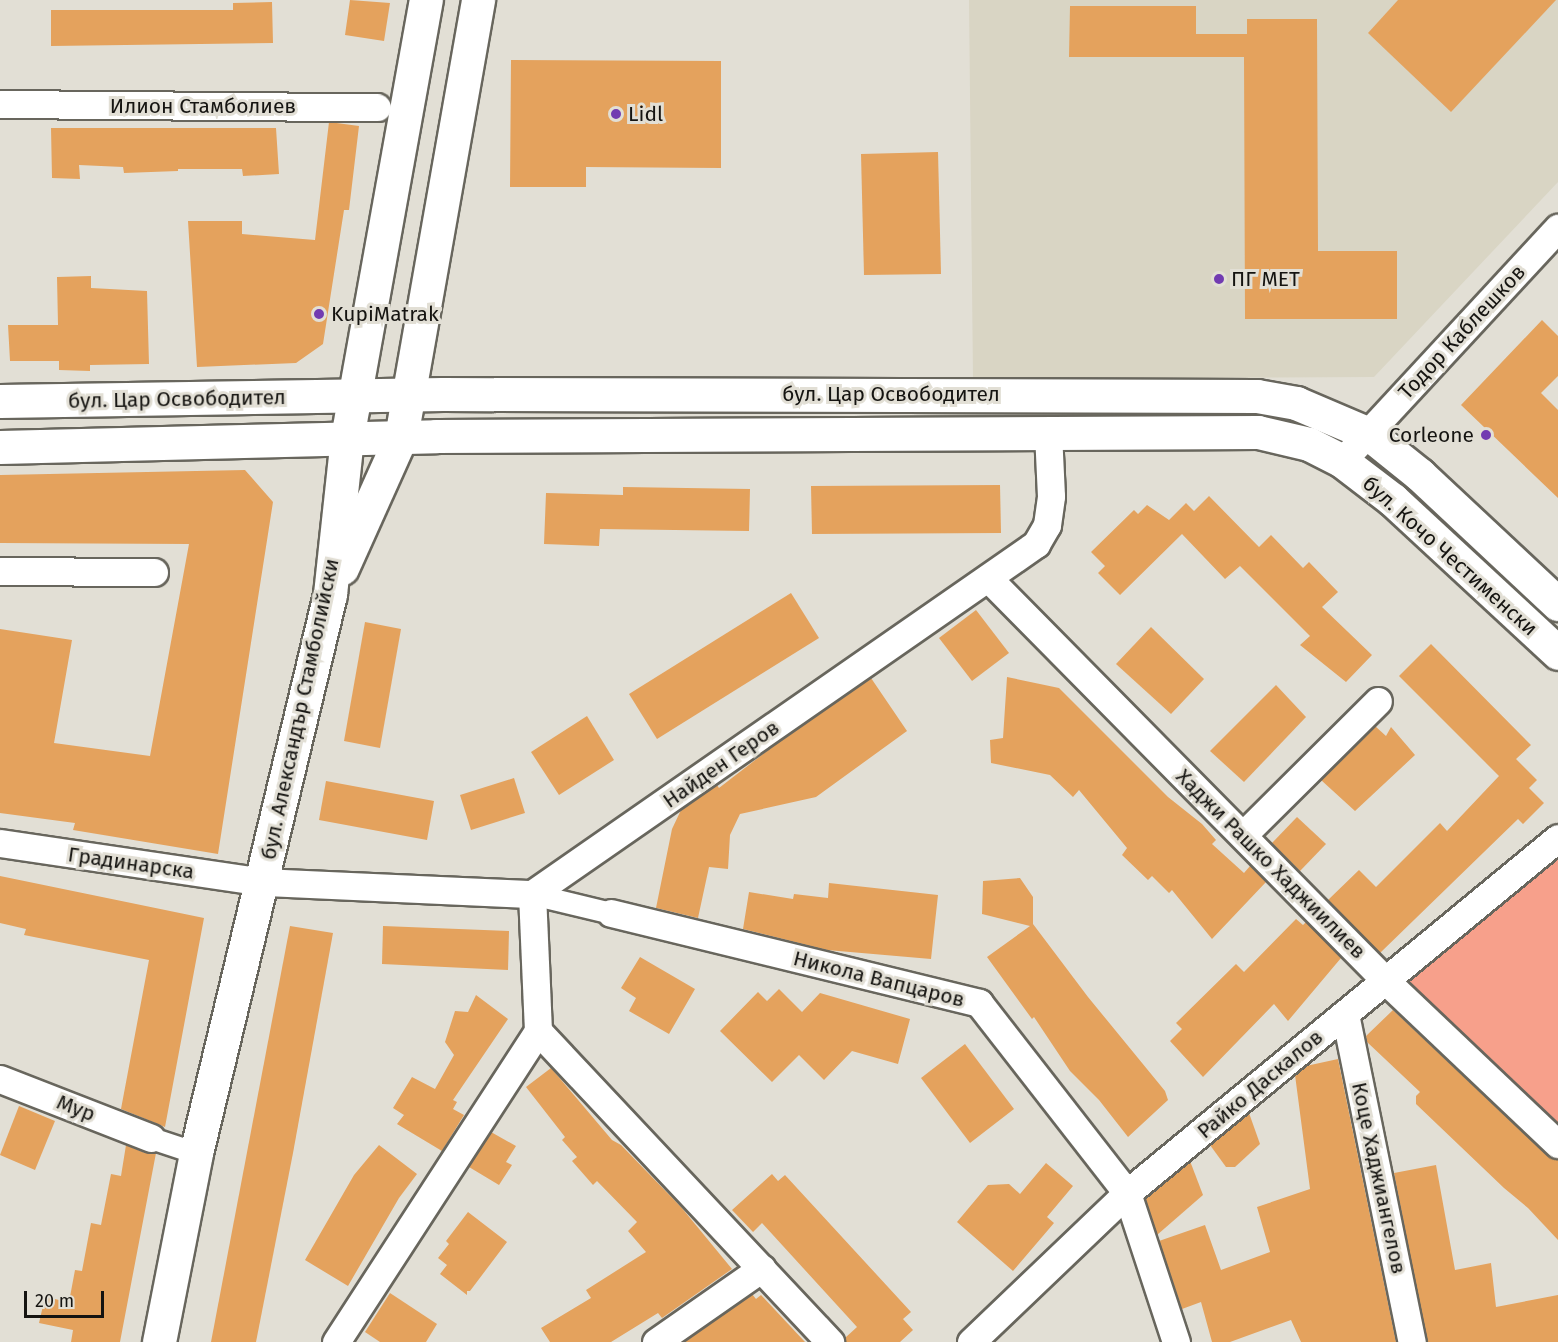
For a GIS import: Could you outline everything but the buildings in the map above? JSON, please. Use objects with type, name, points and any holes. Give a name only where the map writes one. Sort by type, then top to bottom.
[{"type":"street","name":"бул. Александър Стамболийски","points":[[159,1342],[196,1153],[263,882],[330,594],[347,438],[392,106],[426,0]]},
{"type":"street","points":[[330,594],[401,437],[478,0]]},
{"type":"street","name":"Илион Стамболиев","points":[[0,104],[392,106]]},
{"type":"street","name":"Тодор Каблешков","points":[[1342,462],[1558,228]]},
{"type":"street","name":"бул. Цар Освободител","points":[[0,401],[407,395],[1116,394],[1257,396],[1296,403],[1369,434]]},
{"type":"street","name":"бул. Цар Освободител","points":[[0,447],[401,437],[1258,432],[1309,444],[1342,462]]},
{"type":"street","name":"Найден Геров","points":[[532,894],[1036,544],[1047,525],[1051,496],[1048,433]]},
{"type":"street","name":"бул. Кочо Честименски","points":[[1369,434],[1420,476],[1558,604]]},
{"type":"street","name":"бул. Кочо Честименски","points":[[1342,462],[1393,500],[1558,653]]},
{"type":"street","points":[[0,571],[154,572]]},
{"type":"street","name":"Хаджи Рашко Хаджиилиев","points":[[988,578],[1386,981],[1558,1144]]},
{"type":"street","points":[[1243,835],[1378,701]]},
{"type":"street","name":"Райко Даскалов","points":[[972,1342],[1127,1193],[1558,838]]},
{"type":"street","name":"Градинарска","points":[[0,843],[263,882]]},
{"type":"street","points":[[263,882],[532,894],[538,1031],[336,1342]]},
{"type":"street","name":"Никола Вапцаров","points":[[532,894],[979,1003],[1127,1193],[1176,1342]]},
{"type":"street","name":"Коце Хаджиангелов","points":[[1345,1014],[1412,1342]]},
{"type":"street","points":[[538,1031],[830,1342]]},
{"type":"street","name":"Мур","points":[[0,1079],[151,1138]]},
{"type":"street","points":[[151,1138],[196,1153]]},
{"type":"street","points":[[656,1342],[762,1268]]},
{"type":"shaded area","name":"ПГ МЕТ","points":[[969,0],[1558,0],[1558,182],[1374,377],[973,379]]},
{"type":"shaded area","points":[[1558,838],[1558,1144],[1386,981]]},
{"type":"place","name":"Lidl","points":[[616,114]]},
{"type":"place","name":"ПГ МЕТ","points":[[1219,279]]},
{"type":"place","name":"KupiMatrak","points":[[319,314]]},
{"type":"place","name":"Corleone","points":[[1486,435]]}]
